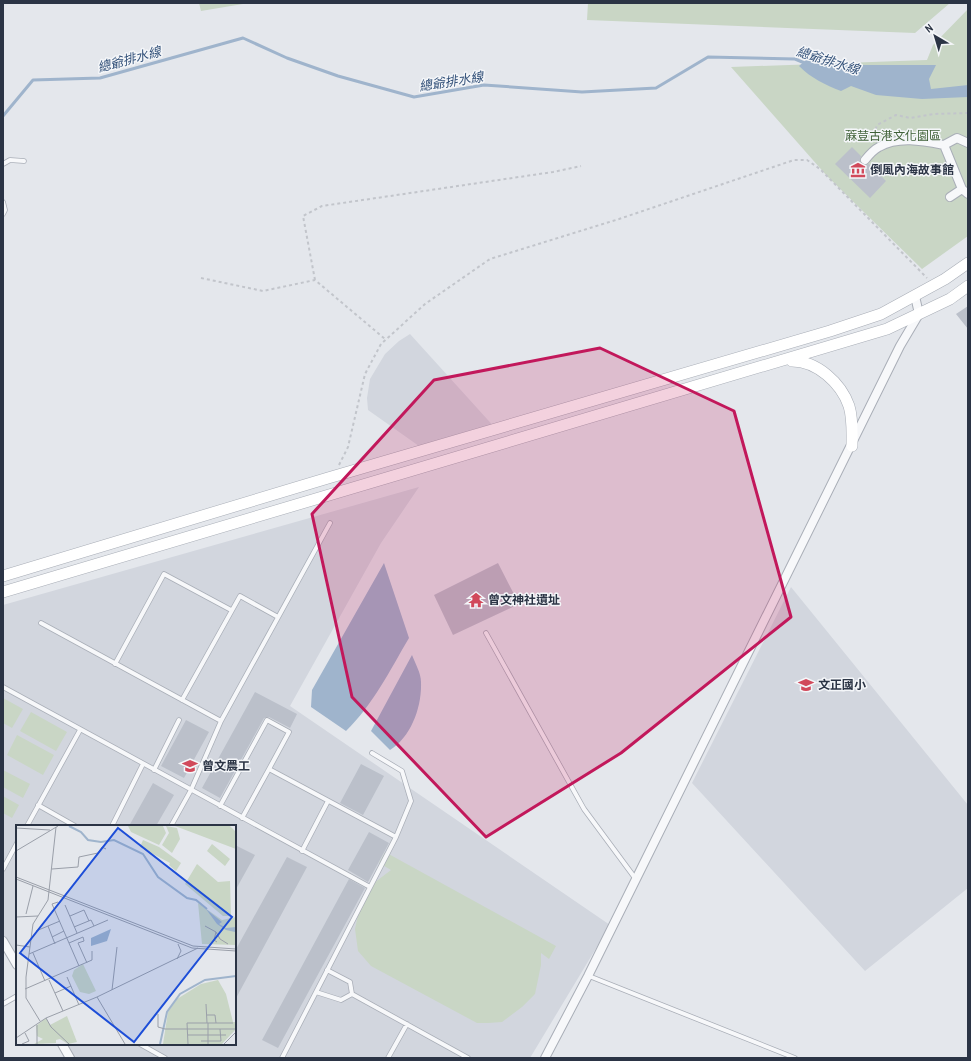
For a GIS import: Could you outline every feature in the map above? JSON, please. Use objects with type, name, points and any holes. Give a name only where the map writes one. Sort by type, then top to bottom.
[{"type":"main road","points":[[3,576],[328,478],[830,331],[881,314],[915,296],[968,263]]},
{"type":"main road","points":[[3,592],[325,495],[784,361],[887,329],[950,299],[968,286]]},
{"type":"main road","points":[[784,361],[801,361],[811,364],[825,373],[840,388],[849,406],[852,446]]},
{"type":"street","points":[[865,160],[877,147],[892,141],[914,140],[944,145],[957,138],[968,144]]},
{"type":"street","points":[[944,145],[965,191],[950,197]]},
{"type":"street","points":[[545,1058],[588,976],[635,878],[852,446],[900,346],[919,314],[915,296]]},
{"type":"street","points":[[3,941],[16,963]]},
{"type":"street","points":[[63,1045],[70,1058]]},
{"type":"lane","points":[[3,164],[10,160],[24,161]]},
{"type":"lane","points":[[3,202],[5,210],[3,214]]},
{"type":"lane","points":[[172,825],[191,790],[221,721],[330,523]]},
{"type":"lane","points":[[115,664],[164,574],[232,610]]},
{"type":"lane","points":[[182,700],[240,596],[278,617]]},
{"type":"lane","points":[[41,623],[221,721]]},
{"type":"lane","points":[[486,633],[584,809],[635,878]]},
{"type":"lane","points":[[3,687],[370,887]]},
{"type":"lane","points":[[154,770],[179,720]]},
{"type":"lane","points":[[220,806],[267,720],[289,732],[242,818]]},
{"type":"lane","points":[[28,825],[80,730]]},
{"type":"lane","points":[[282,1058],[396,837],[411,801],[402,771],[372,753]]},
{"type":"lane","points":[[112,825],[142,764]]},
{"type":"lane","points":[[269,769],[396,837]]},
{"type":"lane","points":[[302,851],[328,801]]},
{"type":"lane","points":[[38,805],[73,825]]},
{"type":"lane","points":[[3,869],[16,846]]},
{"type":"lane","points":[[328,970],[350,982],[352,994]]},
{"type":"lane","points":[[588,976],[795,1058]]},
{"type":"lane","points":[[316,992],[341,1000],[352,994]]},
{"type":"lane","points":[[352,994],[468,1058]]},
{"type":"lane","points":[[3,1004],[16,997]]},
{"type":"lane","points":[[388,1058],[407,1024]]},
{"type":"lane","points":[[142,1045],[165,1058]]},
{"type":"path","points":[[876,142],[874,134],[877,125],[896,115],[910,118],[934,114],[968,112]]},
{"type":"path","points":[[328,478],[337,468],[348,447],[365,374],[381,344],[425,304],[490,259],[619,219],[794,160],[807,160],[820,169],[925,275],[932,286]]},
{"type":"path","points":[[385,339],[315,280],[303,216],[322,206],[553,172],[581,166]]},
{"type":"path","points":[[201,278],[263,291],[315,280]]},
{"type":"highlighted area","points":[[600,348],[734,411],[791,617],[621,753],[486,837],[352,697],[312,514],[434,380]]},
{"type":"shaded area","points":[[410,334],[497,430],[426,451],[368,410],[367,398],[370,379],[385,354],[399,341]]},
{"type":"shaded area","name":"曾文農工","points":[[419,487],[381,543],[290,706],[610,925],[530,1058],[72,1058],[65,1045],[236,1045],[236,825],[16,825],[16,960],[3,937],[3,605]]},
{"type":"shaded area","name":"文正國小","points":[[791,587],[968,805],[968,888],[865,971],[692,783]]},
{"type":"green space","points":[[199,3],[249,3],[201,11]]},
{"type":"green space","points":[[588,3],[950,3],[915,33],[587,20]]},
{"type":"green space","name":"蔴荳古港文化園區","points":[[968,9],[968,236],[922,269],[827,176],[731,67],[927,60],[933,45]]},
{"type":"green space","points":[[3,698],[23,709],[12,728],[3,723]]},
{"type":"green space","points":[[31,712],[67,732],[56,751],[20,731]]},
{"type":"green space","points":[[17,735],[54,755],[43,775],[7,755]]},
{"type":"green space","points":[[3,770],[30,784],[23,798],[3,787]]},
{"type":"green space","points":[[3,796],[19,805],[12,818],[3,813]]},
{"type":"green space","points":[[385,852],[556,946],[549,959],[541,953],[541,965],[535,994],[522,1007],[502,1022],[477,1023],[371,966],[358,951],[355,929],[361,901],[374,883],[391,870],[379,863]]},
{"type":"water","points":[[806,60],[863,65],[936,65],[929,79],[931,89],[968,85],[968,97],[922,99],[876,95],[851,86],[841,91],[818,81],[799,66]]},
{"type":"water","points":[[384,563],[409,638],[373,699],[346,731],[311,707],[312,690]]},
{"type":"water","points":[[412,655],[421,679],[420,701],[414,720],[409,729],[404,737],[390,750],[371,731]]},
{"type":"building","name":"倒風內海故事館","points":[[852,147],[861,156],[861,164],[869,164],[886,181],[870,198],[835,164]]},
{"type":"building","points":[[968,306],[968,329],[956,314]]},
{"type":"building","name":"曾文神社遺址","points":[[498,563],[519,604],[453,635],[434,595]]},
{"type":"building","points":[[255,692],[297,714],[290,728],[269,717],[264,718],[220,798],[202,788]]},
{"type":"building","points":[[186,720],[209,732],[184,778],[161,766]]},
{"type":"building","points":[[361,764],[384,776],[363,815],[340,803]]},
{"type":"building","points":[[153,783],[174,795],[157,825],[130,825]]},
{"type":"building","points":[[369,832],[389,843],[368,882],[348,870]]},
{"type":"building","points":[[236,846],[255,855],[236,889]]},
{"type":"building","points":[[287,857],[307,867],[236,998],[236,949]]},
{"type":"building","points":[[349,879],[365,888],[278,1048],[262,1040]]},
{"type":"waterway","name":"總爺排水線","points":[[3,116],[33,80],[100,78],[243,38],[287,58],[338,76],[414,97],[484,85],[582,92],[656,88],[708,57],[795,59],[807,64]]},
{"type":"place","name":"倒風內海故事館","points":[[858,170]]},
{"type":"place","name":"曾文神社遺址","points":[[476,600]]},
{"type":"place","name":"文正國小","points":[[806,685]]},
{"type":"place","name":"曾文農工","points":[[190,766]]}]
